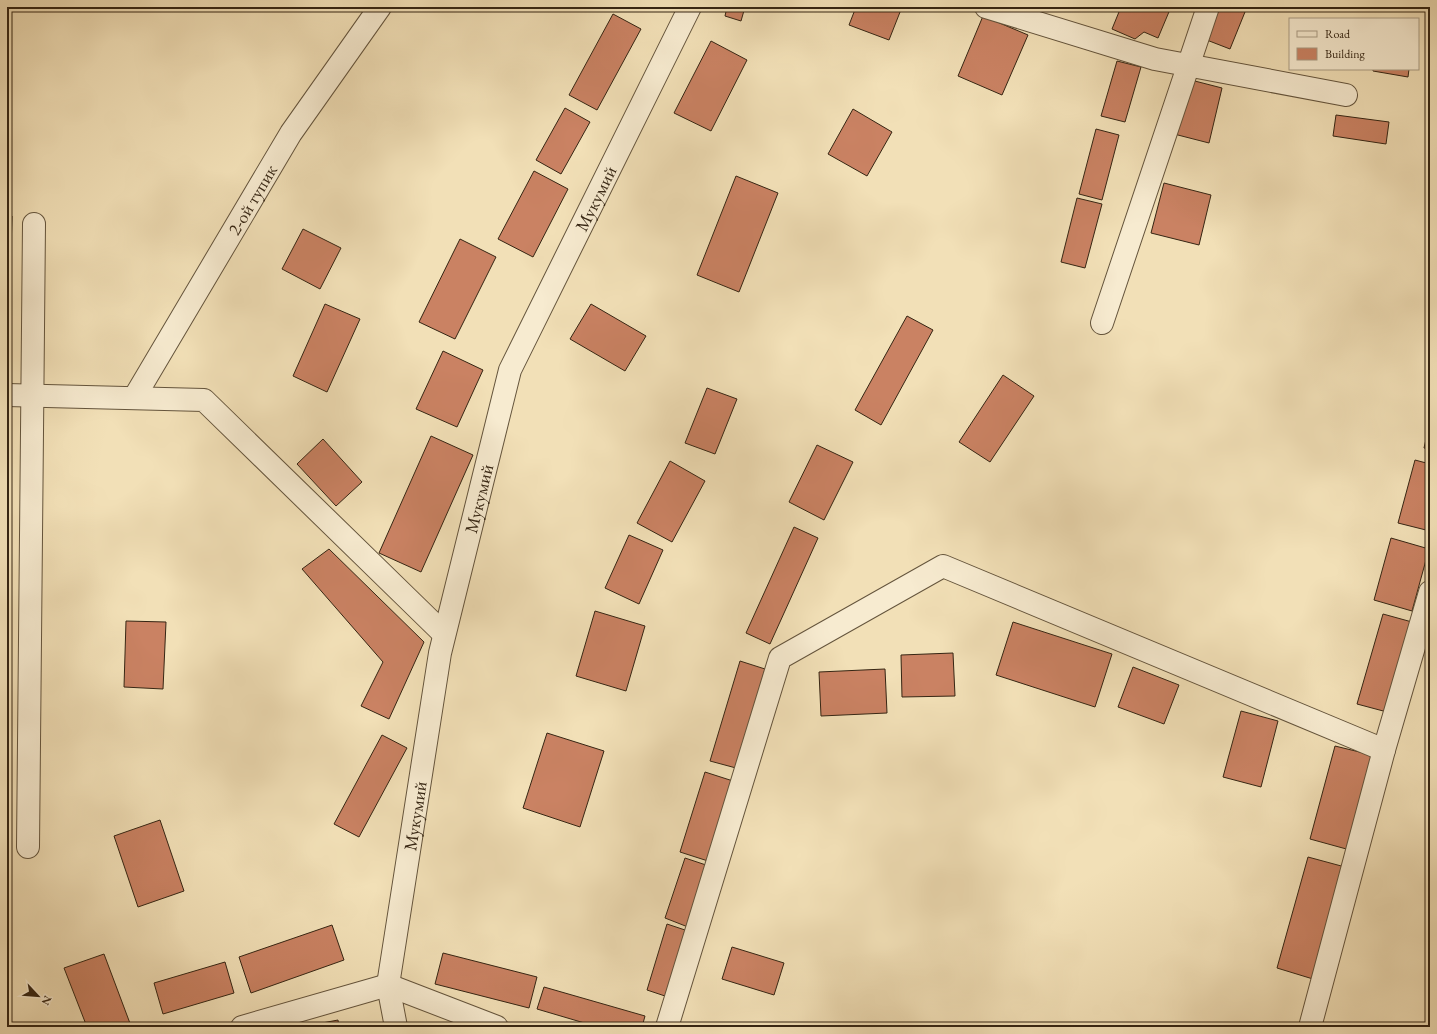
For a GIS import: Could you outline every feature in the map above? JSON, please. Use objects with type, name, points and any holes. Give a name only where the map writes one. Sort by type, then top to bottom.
[{"type":"street","name":"2-ой тупик","points":[[134,398],[291,133],[380,7]]},
{"type":"street","name":"Мукумий","points":[[396,1027],[388,985],[440,653],[510,370],[690,7]]},
{"type":"street","points":[[986,7],[1155,59],[1346,95]]},
{"type":"street","points":[[1102,322],[1208,7]]},
{"type":"street","points":[[28,847],[34,224]]},
{"type":"street","points":[[7,395],[204,400],[444,634]]},
{"type":"street","points":[[667,1027],[780,658],[943,566],[1384,750]]},
{"type":"street","points":[[1310,1027],[1384,750],[1430,592]]},
{"type":"street","points":[[242,1027],[388,985],[497,1027]]},
{"type":"building","points":[[727,7],[745,7],[741,21],[725,16]]},
{"type":"building","points":[[856,7],[902,7],[889,40],[849,25]]},
{"type":"building","points":[[1121,7],[1171,7],[1158,38],[1144,32],[1135,39],[1112,29]]},
{"type":"building","points":[[1211,7],[1247,7],[1230,49],[1199,37]]},
{"type":"building","points":[[613,14],[641,29],[597,110],[569,95]]},
{"type":"building","points":[[983,16],[1028,35],[1002,95],[958,76]]},
{"type":"building","points":[[711,41],[747,60],[711,131],[674,113]]},
{"type":"building","points":[[1117,61],[1141,67],[1125,122],[1101,116]]},
{"type":"building","points":[[1373,70],[1409,70],[1408,77]]},
{"type":"building","points":[[1187,79],[1222,88],[1209,143],[1174,134]]},
{"type":"building","points":[[565,108],[590,122],[561,174],[536,160]]},
{"type":"building","points":[[853,109],[892,132],[867,176],[828,154]]},
{"type":"building","points":[[1336,115],[1389,122],[1386,144],[1333,136]]},
{"type":"building","points":[[1096,129],[1119,135],[1102,200],[1079,194]]},
{"type":"building","points":[[534,171],[568,189],[533,257],[498,239]]},
{"type":"building","points":[[736,176],[778,193],[739,292],[697,275]]},
{"type":"building","points":[[1164,183],[1211,195],[1199,245],[1151,233]]},
{"type":"building","points":[[1077,198],[1102,204],[1085,268],[1061,262]]},
{"type":"building","points":[[7,215],[12,216],[10,286],[7,286]]},
{"type":"building","points":[[303,229],[341,248],[320,289],[282,269]]},
{"type":"building","points":[[460,239],[496,257],[455,339],[419,322]]},
{"type":"building","points":[[325,304],[360,319],[327,392],[293,376]]},
{"type":"building","points":[[591,304],[646,336],[625,371],[570,339]]},
{"type":"building","points":[[907,316],[933,330],[881,425],[855,410]]},
{"type":"building","points":[[443,351],[483,370],[457,427],[416,409]]},
{"type":"building","points":[[1003,375],[1034,396],[990,462],[959,442]]},
{"type":"building","points":[[707,388],[737,399],[715,454],[685,443]]},
{"type":"building","points":[[1430,422],[1430,449],[1424,448]]},
{"type":"building","points":[[431,436],[473,455],[421,572],[379,553]]},
{"type":"building","points":[[323,439],[362,482],[336,506],[297,464]]},
{"type":"building","points":[[817,445],[853,462],[824,520],[789,502]]},
{"type":"building","points":[[1415,460],[1430,464],[1430,531],[1398,523]]},
{"type":"building","points":[[670,461],[705,481],[672,542],[637,523]]},
{"type":"building","points":[[794,527],[818,538],[770,644],[746,633]]},
{"type":"building","points":[[629,535],[663,550],[639,604],[605,588]]},
{"type":"building","points":[[1391,538],[1429,549],[1412,611],[1374,600]]},
{"type":"building","points":[[329,549],[424,642],[389,719],[361,706],[383,662],[302,569]]},
{"type":"building","points":[[7,570],[11,570],[9,642],[7,642]]},
{"type":"building","points":[[595,611],[645,626],[626,691],[576,676]]},
{"type":"building","points":[[1383,614],[1412,622],[1387,712],[1357,704]]},
{"type":"building","points":[[126,621],[166,622],[163,689],[124,687]]},
{"type":"building","points":[[1013,622],[1112,654],[1095,707],[996,675]]},
{"type":"building","points":[[953,653],[955,696],[902,697],[901,655]]},
{"type":"building","points":[[740,661],[765,669],[736,768],[710,761]]},
{"type":"building","points":[[1133,667],[1179,685],[1164,724],[1118,707]]},
{"type":"building","points":[[885,669],[887,713],[821,716],[819,672]]},
{"type":"building","points":[[1241,711],[1278,721],[1261,787],[1223,777]]},
{"type":"building","points":[[547,733],[604,751],[580,827],[523,808]]},
{"type":"building","points":[[382,735],[407,748],[359,837],[334,824]]},
{"type":"building","points":[[1335,746],[1376,756],[1350,850],[1310,839]]},
{"type":"building","points":[[705,772],[733,781],[708,861],[680,852]]},
{"type":"building","points":[[160,820],[184,891],[138,907],[114,836]]},
{"type":"building","points":[[1308,857],[1345,867],[1313,979],[1277,968]]},
{"type":"building","points":[[685,858],[709,866],[688,927],[665,918]]},
{"type":"building","points":[[667,924],[688,931],[668,997],[647,990]]},
{"type":"building","points":[[332,925],[344,960],[251,993],[239,957]]},
{"type":"building","points":[[732,947],[784,963],[774,995],[722,979]]},
{"type":"building","points":[[443,953],[537,977],[529,1008],[435,984]]},
{"type":"building","points":[[104,954],[131,1026],[87,1027],[64,968]]},
{"type":"building","points":[[225,962],[234,993],[163,1014],[154,983]]},
{"type":"building","points":[[544,987],[645,1016],[642,1027],[598,1027],[537,1009]]},
{"type":"building","points":[[338,1020],[339,1027],[301,1027]]}]
